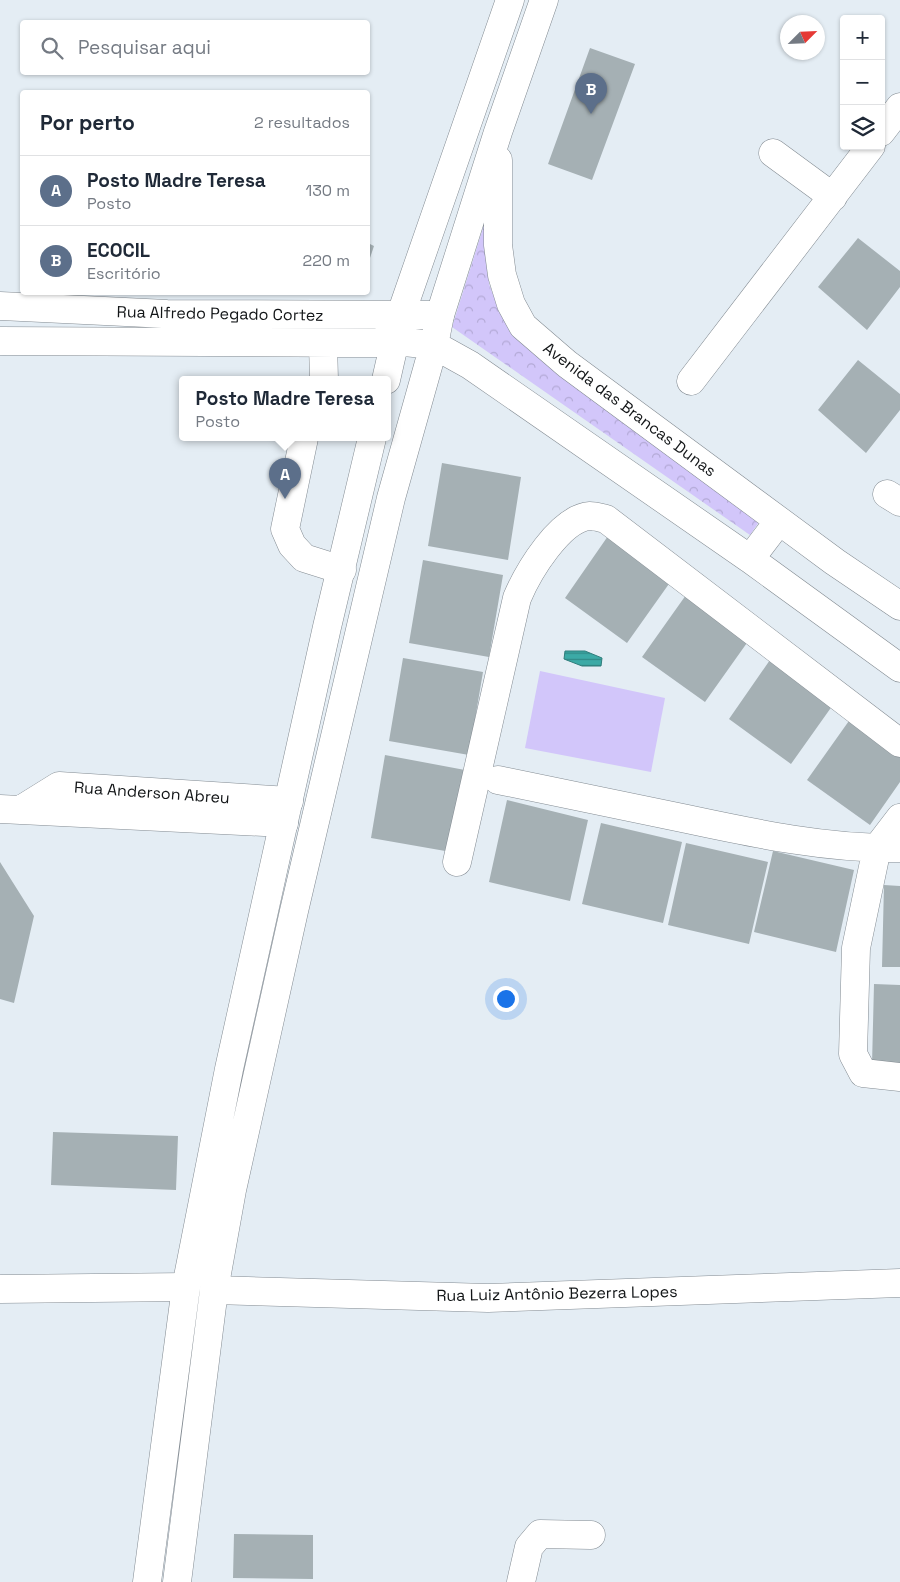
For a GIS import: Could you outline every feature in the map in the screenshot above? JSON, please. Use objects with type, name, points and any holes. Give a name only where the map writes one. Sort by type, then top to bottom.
[{"type":"main road","points":[[387,376],[400,314],[510,0]]},
{"type":"main road","points":[[176,1582],[214,1290],[232,1190],[299,892],[391,498],[434,345],[440,315],[498,132],[544,0]]},
{"type":"main road","points":[[885,127],[900,107]]},
{"type":"main road","name":"Avenida das Brancas Dunas","points":[[498,132],[498,244],[502,275],[511,304],[523,326],[567,364],[835,562],[900,606]]},
{"type":"main road","points":[[691,381],[868,150]]},
{"type":"main road","points":[[773,153],[833,197]]},
{"type":"main road","name":"Rua Alfredo Pegado Cortez","points":[[0,306],[167,314],[440,315]]},
{"type":"main road","name":"Rua Alfredo Pegado Cortez","points":[[0,342],[394,341],[434,345]]},
{"type":"main road","points":[[323,342],[324,376]]},
{"type":"main road","points":[[434,345],[470,365],[750,559],[900,668]]},
{"type":"main road","points":[[303,441],[285,529],[292,545],[304,558],[342,570]]},
{"type":"main road","points":[[147,1582],[186,1287],[229,1069],[325,637],[371,441]]},
{"type":"main road","points":[[457,862],[516,598],[534,563],[565,527],[578,519],[591,516],[606,519],[900,742]]},
{"type":"main road","points":[[750,559],[779,521]]},
{"type":"main road","points":[[498,780],[757,834],[828,845],[888,848]]},
{"type":"main road","name":"Rua Anderson Abreu","points":[[11,809],[59,786],[287,812]]},
{"type":"main road","points":[[900,818],[888,848],[856,948],[853,1054],[863,1073],[900,1076]]},
{"type":"main road","name":"Rua Luiz Antônio Bezerra Lopes","points":[[214,1290],[488,1298],[900,1283]]},
{"type":"main road","points":[[0,1290],[186,1287]]},
{"type":"main road","points":[[521,1582],[529,1547],[540,1534],[591,1534]]},
{"type":"green space","points":[[488,212],[489,284],[500,312],[761,519],[750,535],[452,327]]},
{"type":"green space","points":[[540,671],[665,698],[651,772],[525,748]]},
{"type":"water","points":[[565,651],[585,651],[602,658],[601,666],[582,666],[564,659]]},
{"type":"building","points":[[590,48],[635,64],[592,180],[548,164]]},
{"type":"building","points":[[858,238],[900,271],[900,287],[867,330],[818,287]]},
{"type":"building","points":[[370,244],[374,246],[370,258]]},
{"type":"building","points":[[858,360],[900,394],[900,410],[866,453],[818,410]]},
{"type":"building","points":[[442,463],[521,477],[508,560],[428,546]]},
{"type":"building","points":[[608,536],[671,581],[627,643],[565,598]]},
{"type":"building","points":[[423,560],[503,575],[489,657],[409,643]]},
{"type":"building","points":[[686,595],[749,640],[705,702],[642,657]]},
{"type":"building","points":[[772,657],[835,702],[791,764],[729,719]]},
{"type":"building","points":[[403,658],[483,672],[469,755],[389,741]]},
{"type":"building","points":[[851,718],[900,753],[900,782],[870,825],[807,780]]},
{"type":"building","points":[[385,755],[465,770],[451,852],[371,838]]},
{"type":"building","points":[[507,800],[588,820],[570,901],[489,882]]},
{"type":"building","points":[[601,823],[682,842],[663,923],[582,904]]},
{"type":"building","points":[[686,843],[768,862],[749,944],[668,925]]},
{"type":"building","points":[[773,851],[854,870],[836,952],[754,932]]},
{"type":"building","points":[[0,862],[34,916],[14,1003],[0,999]]},
{"type":"building","points":[[884,885],[900,886],[900,967],[882,967]]},
{"type":"building","points":[[874,984],[900,985],[900,1067],[872,1065]]},
{"type":"building","points":[[53,1132],[178,1136],[176,1190],[51,1185]]},
{"type":"building","points":[[234,1534],[313,1535],[313,1579],[233,1578]]},
{"type":"place","name":"ECOCIL","points":[[591,114]]},
{"type":"place","name":"Posto Madre Teresa","points":[[285,499]]}]
